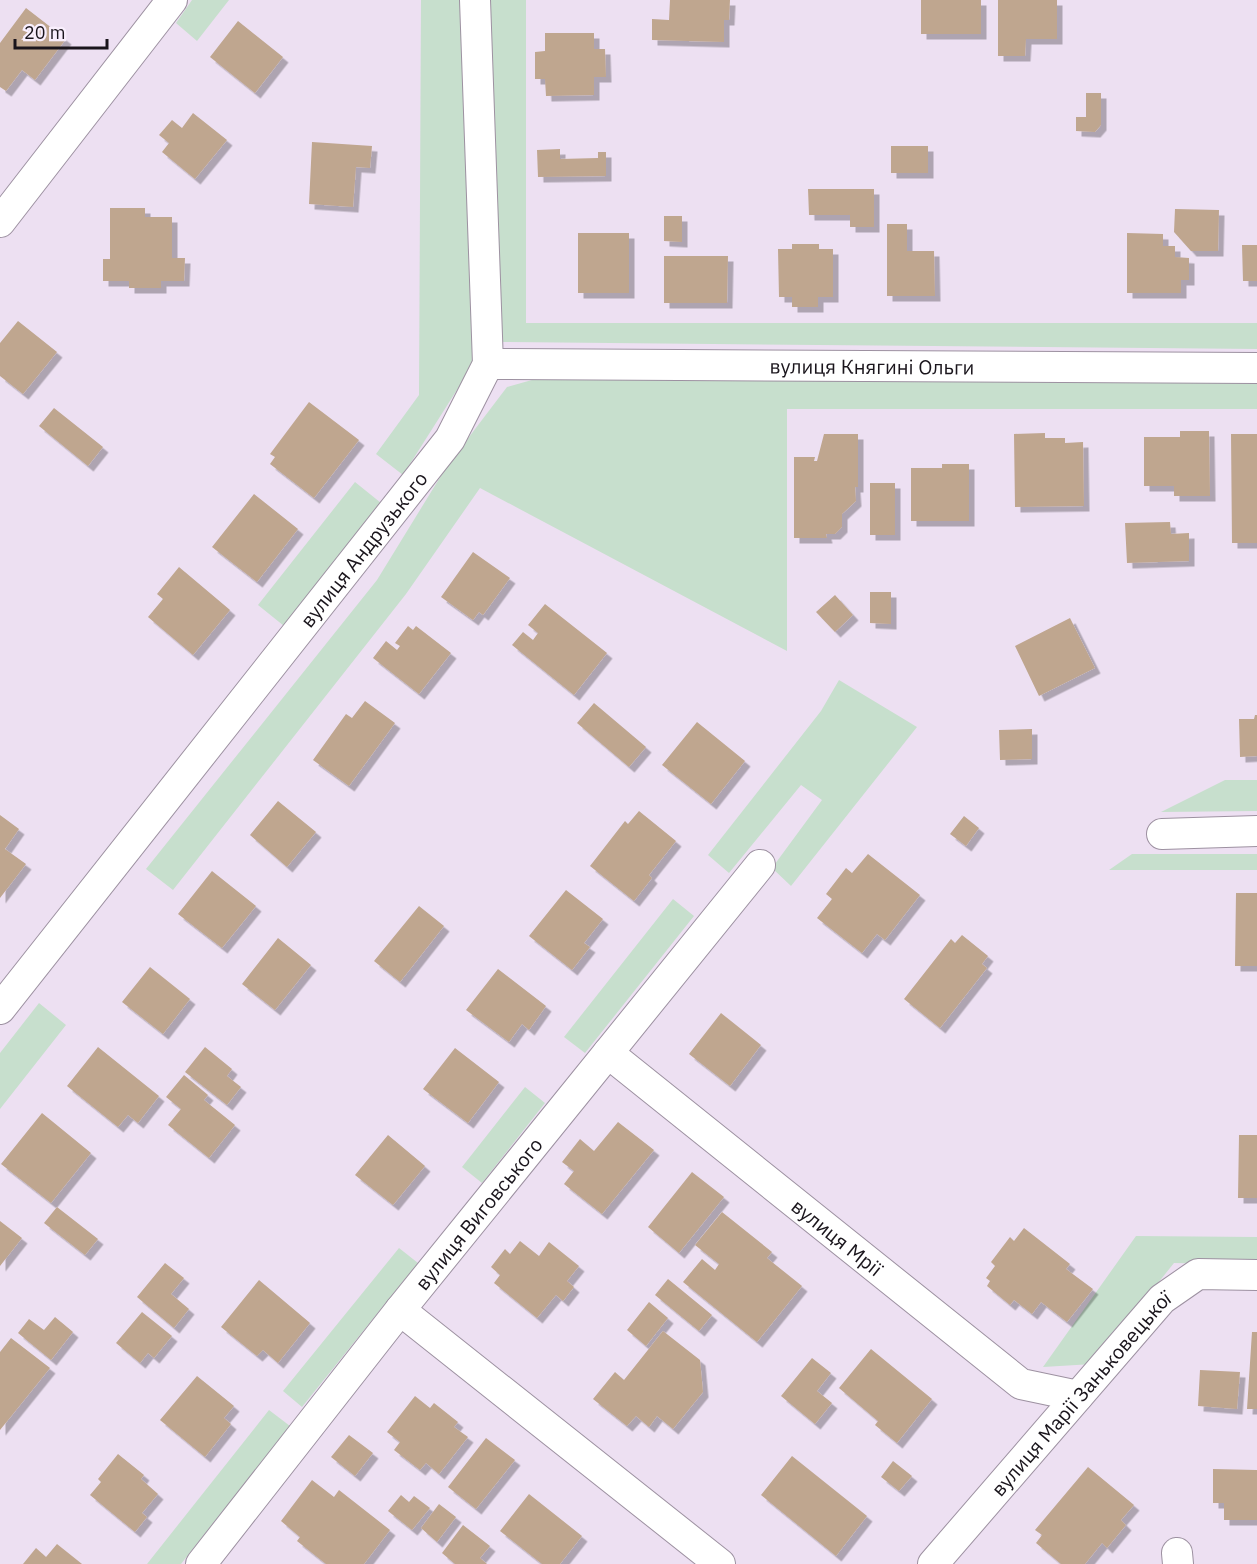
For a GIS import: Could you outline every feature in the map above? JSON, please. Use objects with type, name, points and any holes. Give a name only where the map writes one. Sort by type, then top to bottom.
[{"type":"street","points":[[0,222],[172,0]]},
{"type":"street","name":"вулиця Андрузького","points":[[0,1009],[450,439],[488,364],[475,0]]},
{"type":"street","name":"вулиця Княгині Ольги","points":[[488,364],[1257,368]]},
{"type":"street","points":[[1162,834],[1257,831]]},
{"type":"street","name":"вулиця Виговського","points":[[201,1564],[400,1310],[760,865]]},
{"type":"street","name":"вулиця Мрії","points":[[608,1053],[1021,1384],[1078,1396]]},
{"type":"street","name":"вулиця Марії Заньковецької","points":[[933,1564],[1162,1299],[1198,1274],[1257,1275]]},
{"type":"street","points":[[400,1310],[720,1564]]},
{"type":"green space","points":[[192,0],[229,0],[197,41],[176,23]]},
{"type":"green space","points":[[421,0],[463,0],[474,363],[403,475],[376,454],[419,395]]},
{"type":"green space","points":[[486,0],[526,0],[526,323],[1257,323],[1257,349],[497,342]]},
{"type":"green space","points":[[546,376],[1257,381],[1257,409],[787,409],[787,651],[480,488],[406,594],[173,890],[146,869],[377,580],[447,466],[507,387]]},
{"type":"green space","points":[[355,482],[386,507],[289,630],[258,605]]},
{"type":"green space","points":[[839,680],[917,727],[791,886],[772,868],[822,800],[801,785],[729,873],[708,855],[821,711]]},
{"type":"green space","points":[[1225,780],[1257,780],[1257,811],[1161,812]]},
{"type":"green space","points":[[1132,854],[1257,854],[1257,870],[1109,870]]},
{"type":"green space","points":[[673,899],[694,916],[585,1053],[564,1037]]},
{"type":"green space","points":[[39,1003],[66,1025],[0,1109],[0,1053]]},
{"type":"green space","points":[[525,1087],[545,1103],[482,1183],[462,1167]]},
{"type":"green space","points":[[1136,1236],[1257,1237],[1257,1265],[1174,1263],[1093,1364],[1043,1367]]},
{"type":"green space","points":[[399,1248],[418,1263],[302,1407],[283,1391]]},
{"type":"green space","points":[[269,1410],[290,1426],[181,1564],[147,1564]]},
{"type":"building","points":[[670,0],[730,0],[729,20],[724,20],[724,42],[652,40],[652,19],[669,20]]},
{"type":"building","points":[[921,0],[981,0],[981,34],[921,34]]},
{"type":"building","points":[[998,0],[1057,0],[1057,39],[1026,39],[1025,56],[998,56]]},
{"type":"building","points":[[26,8],[66,39],[35,80],[22,70],[6,91],[0,87],[0,43]]},
{"type":"building","points":[[238,21],[283,57],[255,93],[210,57]]},
{"type":"building","points":[[545,33],[594,33],[594,49],[605,49],[606,77],[594,77],[594,95],[546,96],[545,79],[535,79],[535,52],[545,51]]},
{"type":"building","points":[[1086,93],[1101,93],[1101,125],[1095,132],[1076,131],[1076,117],[1086,117]]},
{"type":"building","points":[[193,113],[227,140],[195,179],[162,152],[169,143],[159,135],[172,120],[182,128]]},
{"type":"building","points":[[312,142],[372,146],[370,168],[356,167],[353,207],[309,204]]},
{"type":"building","points":[[891,146],[928,146],[928,173],[891,173]]},
{"type":"building","points":[[560,149],[560,159],[598,158],[598,152],[606,152],[606,176],[538,177],[537,150]]},
{"type":"building","points":[[808,189],[874,189],[874,227],[850,227],[850,215],[809,215]]},
{"type":"building","points":[[110,208],[145,208],[145,217],[172,217],[172,258],[185,258],[184,281],[161,281],[161,288],[129,288],[129,281],[103,281],[103,259],[110,259]]},
{"type":"building","points":[[1175,209],[1219,210],[1218,251],[1191,251],[1174,232]]},
{"type":"building","points":[[664,216],[682,216],[682,242],[664,241]]},
{"type":"building","points":[[887,224],[907,224],[907,251],[934,251],[935,296],[887,296]]},
{"type":"building","points":[[578,233],[629,233],[629,293],[578,293]]},
{"type":"building","points":[[1127,233],[1163,234],[1163,246],[1175,246],[1175,257],[1189,258],[1189,280],[1181,280],[1181,293],[1127,293]]},
{"type":"building","points":[[792,244],[819,244],[819,249],[833,249],[833,297],[818,297],[818,307],[792,307],[792,297],[779,297],[778,249],[792,249]]},
{"type":"building","points":[[1242,245],[1257,245],[1257,281],[1243,281]]},
{"type":"building","points":[[664,256],[728,256],[727,303],[664,303]]},
{"type":"building","points":[[18,321],[57,352],[23,394],[0,376],[0,343]]},
{"type":"building","points":[[309,402],[359,440],[314,498],[270,464],[275,457],[270,454]]},
{"type":"building","points":[[54,408],[103,447],[88,466],[39,426]]},
{"type":"building","points":[[1180,431],[1209,431],[1210,496],[1174,496],[1174,486],[1144,486],[1144,437],[1180,437]]},
{"type":"building","points":[[1045,433],[1045,438],[1065,438],[1065,443],[1083,442],[1084,506],[1015,507],[1014,434]]},
{"type":"building","points":[[824,434],[858,434],[856,501],[842,514],[842,527],[835,534],[826,534],[827,538],[794,538],[794,457],[815,457],[814,461],[817,461]]},
{"type":"building","points":[[1231,434],[1257,434],[1257,543],[1232,543]]},
{"type":"building","points":[[942,464],[969,464],[969,521],[911,521],[911,468],[942,468]]},
{"type":"building","points":[[870,483],[895,483],[895,535],[870,535]]},
{"type":"building","points":[[254,494],[298,529],[257,582],[212,547]]},
{"type":"building","points":[[1170,522],[1171,534],[1189,533],[1189,561],[1127,563],[1125,523]]},
{"type":"building","points":[[473,552],[510,578],[483,615],[479,612],[473,620],[441,597]]},
{"type":"building","points":[[179,567],[230,610],[193,655],[148,617],[163,599],[157,594]]},
{"type":"building","points":[[870,592],[891,592],[891,624],[870,623]]},
{"type":"building","points":[[835,595],[853,615],[835,632],[816,612]]},
{"type":"building","points":[[545,604],[607,653],[574,695],[512,645],[523,632],[533,640],[538,633],[528,625]]},
{"type":"building","points":[[1070,618],[1095,668],[1039,696],[1015,646]]},
{"type":"building","points":[[408,626],[413,630],[416,626],[451,653],[419,694],[373,658],[386,641],[397,650],[400,646],[395,643]]},
{"type":"building","points":[[365,701],[395,723],[349,786],[313,760],[346,714],[352,718]]},
{"type":"building","points":[[594,703],[646,747],[629,767],[577,723]]},
{"type":"building","points":[[1257,715],[1257,756],[1240,757],[1239,719],[1254,719]]},
{"type":"building","points":[[697,722],[745,761],[711,804],[662,765]]},
{"type":"building","points":[[1032,729],[1032,759],[1000,760],[999,730]]},
{"type":"building","points":[[278,801],[316,832],[287,867],[250,835]]},
{"type":"building","points":[[639,811],[676,841],[649,875],[652,878],[634,901],[590,866],[625,821],[628,824]]},
{"type":"building","points":[[0,815],[19,829],[5,849],[26,864],[0,898]]},
{"type":"building","points":[[964,816],[979,828],[966,846],[950,834]]},
{"type":"building","points":[[868,854],[920,895],[885,940],[877,934],[862,953],[817,918],[832,899],[826,894],[846,868],[852,873]]},
{"type":"building","points":[[212,871],[256,906],[222,948],[178,914]]},
{"type":"building","points":[[566,890],[603,919],[584,943],[590,947],[572,970],[529,936]]},
{"type":"building","points":[[1236,893],[1257,893],[1257,966],[1235,966]]},
{"type":"building","points":[[419,906],[444,926],[400,982],[374,961]]},
{"type":"building","points":[[962,935],[988,956],[982,964],[987,968],[940,1028],[904,999],[951,939],[955,943]]},
{"type":"building","points":[[278,938],[311,965],[275,1010],[242,984]]},
{"type":"building","points":[[150,967],[190,999],[163,1034],[122,1002]]},
{"type":"building","points":[[498,969],[546,1006],[529,1030],[522,1024],[509,1042],[466,1010]]},
{"type":"building","points":[[721,1013],[761,1045],[730,1086],[689,1054]]},
{"type":"building","points":[[98,1047],[159,1096],[138,1123],[128,1115],[118,1127],[67,1086]]},
{"type":"building","points":[[205,1047],[232,1069],[227,1076],[241,1087],[227,1105],[185,1072]]},
{"type":"building","points":[[455,1048],[499,1082],[468,1123],[423,1089]]},
{"type":"building","points":[[184,1075],[208,1095],[204,1100],[235,1125],[209,1158],[168,1125],[181,1109],[166,1097]]},
{"type":"building","points":[[42,1113],[91,1153],[51,1203],[1,1164]]},
{"type":"building","points":[[618,1122],[654,1150],[602,1214],[564,1184],[574,1171],[562,1162],[580,1139],[594,1151]]},
{"type":"building","points":[[388,1135],[425,1166],[393,1205],[355,1175]]},
{"type":"building","points":[[1239,1135],[1257,1135],[1257,1198],[1238,1198]]},
{"type":"building","points":[[692,1172],[724,1197],[679,1253],[648,1227]]},
{"type":"building","points":[[57,1207],[98,1239],[85,1255],[44,1223]]},
{"type":"building","points":[[722,1212],[772,1252],[767,1258],[802,1286],[757,1342],[683,1282],[702,1259],[715,1270],[719,1264],[695,1245]]},
{"type":"building","points":[[0,1221],[22,1238],[0,1266]]},
{"type":"building","points":[[1024,1228],[1070,1264],[1066,1269],[1093,1289],[1067,1322],[1041,1302],[1032,1314],[1014,1300],[1010,1305],[987,1286],[990,1281],[986,1278],[995,1266],[991,1262],[1010,1237],[1014,1241]]},
{"type":"building","points":[[520,1241],[539,1256],[549,1242],[579,1266],[567,1281],[574,1287],[563,1301],[556,1295],[537,1318],[494,1283],[500,1275],[491,1267],[505,1249],[510,1254]]},
{"type":"building","points":[[165,1263],[184,1278],[171,1294],[189,1309],[174,1328],[137,1297]]},
{"type":"building","points":[[668,1279],[712,1315],[699,1331],[655,1295]]},
{"type":"building","points":[[259,1280],[310,1323],[278,1363],[263,1350],[257,1356],[221,1327]]},
{"type":"building","points":[[649,1302],[668,1318],[646,1346],[627,1330]]},
{"type":"building","points":[[142,1312],[172,1336],[154,1358],[148,1353],[140,1363],[116,1343]]},
{"type":"building","points":[[55,1317],[73,1332],[51,1360],[18,1333],[29,1319],[44,1330]]},
{"type":"building","points":[[663,1331],[700,1360],[703,1392],[673,1429],[657,1416],[649,1427],[636,1416],[627,1426],[593,1399],[615,1372],[624,1380]]},
{"type":"building","points":[[1252,1332],[1257,1332],[1257,1409],[1247,1409]]},
{"type":"building","points":[[11,1338],[50,1368],[0,1430],[0,1352]]},
{"type":"building","points":[[871,1349],[932,1399],[897,1443],[875,1425],[878,1421],[839,1388]]},
{"type":"building","points":[[812,1358],[831,1373],[817,1391],[832,1403],[815,1424],[781,1396]]},
{"type":"building","points":[[1200,1370],[1240,1372],[1237,1409],[1198,1406]]},
{"type":"building","points":[[197,1376],[234,1406],[224,1418],[231,1424],[205,1457],[160,1420]]},
{"type":"building","points":[[415,1396],[430,1408],[434,1403],[458,1422],[454,1427],[468,1437],[439,1474],[426,1463],[420,1470],[394,1450],[400,1442],[387,1432]]},
{"type":"building","points":[[349,1435],[373,1453],[355,1476],[331,1457]]},
{"type":"building","points":[[486,1438],[515,1460],[476,1509],[448,1487]]},
{"type":"building","points":[[118,1454],[144,1475],[141,1479],[158,1494],[142,1513],[147,1517],[135,1532],[90,1495],[101,1482],[98,1479]]},
{"type":"building","points":[[792,1456],[867,1516],[836,1556],[761,1495]]},
{"type":"building","points":[[893,1461],[912,1476],[899,1491],[881,1477]]},
{"type":"building","points":[[1088,1467],[1134,1505],[1121,1520],[1126,1525],[1107,1548],[1102,1543],[1085,1564],[1061,1564],[1036,1543],[1042,1535],[1035,1530]]},
{"type":"building","points":[[1213,1469],[1257,1470],[1257,1520],[1224,1520],[1224,1503],[1213,1503]]},
{"type":"building","points":[[312,1480],[334,1497],[339,1490],[390,1530],[364,1564],[326,1564],[297,1541],[300,1537],[281,1521]]},
{"type":"building","points":[[529,1494],[582,1536],[560,1564],[542,1564],[500,1531]]},
{"type":"building","points":[[401,1495],[409,1502],[414,1496],[430,1508],[412,1530],[388,1511]]},
{"type":"building","points":[[439,1504],[456,1517],[437,1542],[421,1528]]},
{"type":"building","points":[[463,1525],[490,1546],[480,1558],[487,1564],[455,1564],[442,1553]]},
{"type":"building","points":[[57,1544],[82,1564],[23,1564],[36,1548],[46,1557]]}]
